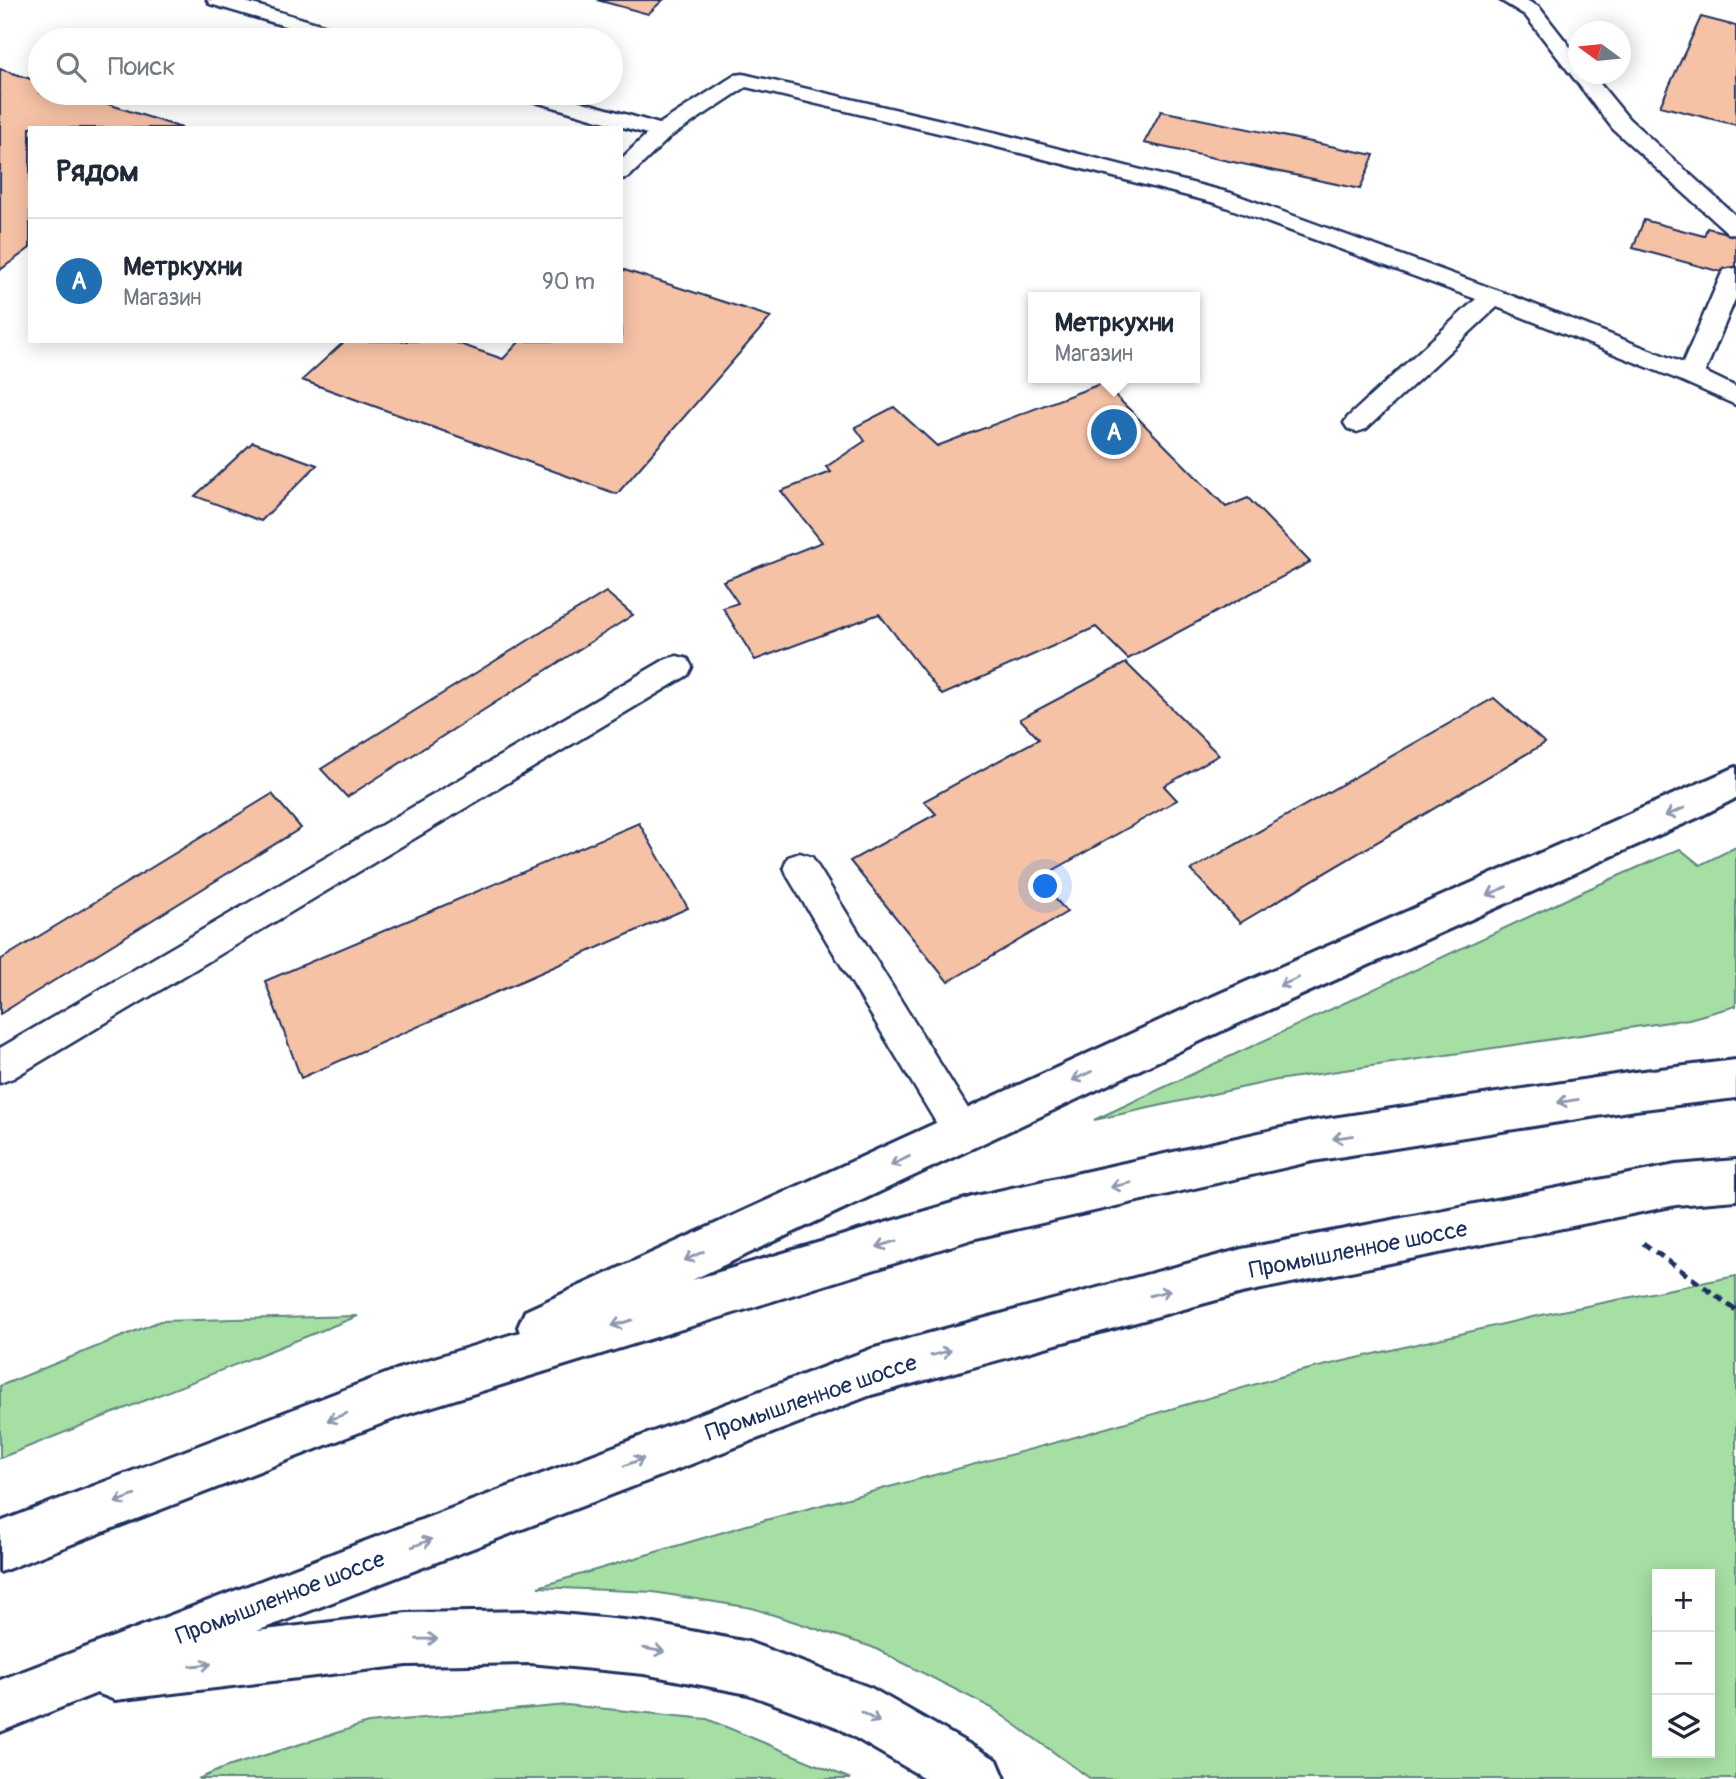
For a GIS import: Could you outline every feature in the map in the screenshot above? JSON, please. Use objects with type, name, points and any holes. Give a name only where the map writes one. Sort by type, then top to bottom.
[{"type":"main road","points":[[0,1547],[401,1392],[1212,1016],[1560,864],[1686,807],[1736,781]]},
{"type":"main road","points":[[1635,1091],[1736,1064]]},
{"type":"main road","points":[[401,1392],[976,1217],[1314,1142],[1635,1091],[1736,1079]]},
{"type":"main road","name":"Промышленное шоссе","points":[[0,1706],[871,1372],[1242,1271],[1676,1185],[1736,1180]]},
{"type":"main road","points":[[60,1681],[407,1639],[530,1637],[644,1648],[748,1668],[852,1707],[978,1779]]},
{"type":"lane","points":[[217,0],[312,28]]},
{"type":"lane","points":[[1510,0],[1532,11],[1568,57]]},
{"type":"lane","points":[[623,170],[662,132],[743,80],[997,140],[1223,198],[1493,297],[1691,375],[1736,397]]},
{"type":"lane","points":[[1589,84],[1621,124],[1736,228]]},
{"type":"lane","points":[[571,105],[662,132]]},
{"type":"lane","points":[[1691,375],[1732,275]]},
{"type":"lane","points":[[1357,423],[1493,297]]},
{"type":"lane","points":[[0,1067],[677,667]]},
{"type":"lane","points":[[800,867],[962,1132]]},
{"type":"path","points":[[1588,1203],[1736,1310]]},
{"type":"green space","points":[[1736,847],[1736,1006],[1689,1019],[1277,1080],[1094,1120],[1584,891],[1680,849],[1700,865]]},
{"type":"green space","points":[[1736,1276],[1736,1779],[1091,1779],[992,1708],[872,1647],[752,1608],[653,1592],[538,1587],[747,1525],[1065,1440],[1297,1372],[1537,1316]]},
{"type":"green space","points":[[358,1316],[0,1458],[0,1386],[160,1321]]},
{"type":"green space","points":[[567,1705],[707,1719],[851,1779],[198,1779],[224,1768],[368,1723]]},
{"type":"building","points":[[597,0],[663,0],[648,14]]},
{"type":"building","points":[[1701,17],[1736,26],[1736,125],[1660,106]]},
{"type":"building","points":[[0,69],[28,78],[28,105],[111,105],[176,126],[28,126],[28,249],[0,270]]},
{"type":"building","points":[[1161,111],[1374,155],[1360,189],[1144,143]]},
{"type":"building","points":[[1644,220],[1704,236],[1707,228],[1736,235],[1736,276],[1633,248]]},
{"type":"building","points":[[623,270],[771,317],[617,494],[302,380],[343,343],[457,343],[503,359],[518,343],[623,343]]},
{"type":"building","points":[[1103,383],[1226,507],[1248,498],[1310,562],[1128,659],[1096,627],[942,695],[879,614],[755,660],[723,608],[738,603],[723,581],[822,542],[781,491],[831,472],[826,467],[865,441],[855,427],[894,407],[937,446]]},
{"type":"building","points":[[253,442],[317,465],[261,521],[195,496]]},
{"type":"building","points":[[606,592],[633,615],[347,797],[321,769]]},
{"type":"building","points":[[1126,663],[1219,755],[1164,786],[1177,800],[1038,879],[1067,912],[948,982],[850,861],[936,814],[924,801],[1039,739],[1020,719]]},
{"type":"building","points":[[1494,698],[1545,743],[1240,923],[1191,870]]},
{"type":"building","points":[[272,794],[301,828],[0,1014],[0,960]]},
{"type":"building","points":[[639,823],[688,908],[301,1078],[265,981]]},
{"type":"place","name":"Метркухни","points":[[1114,432]]}]
